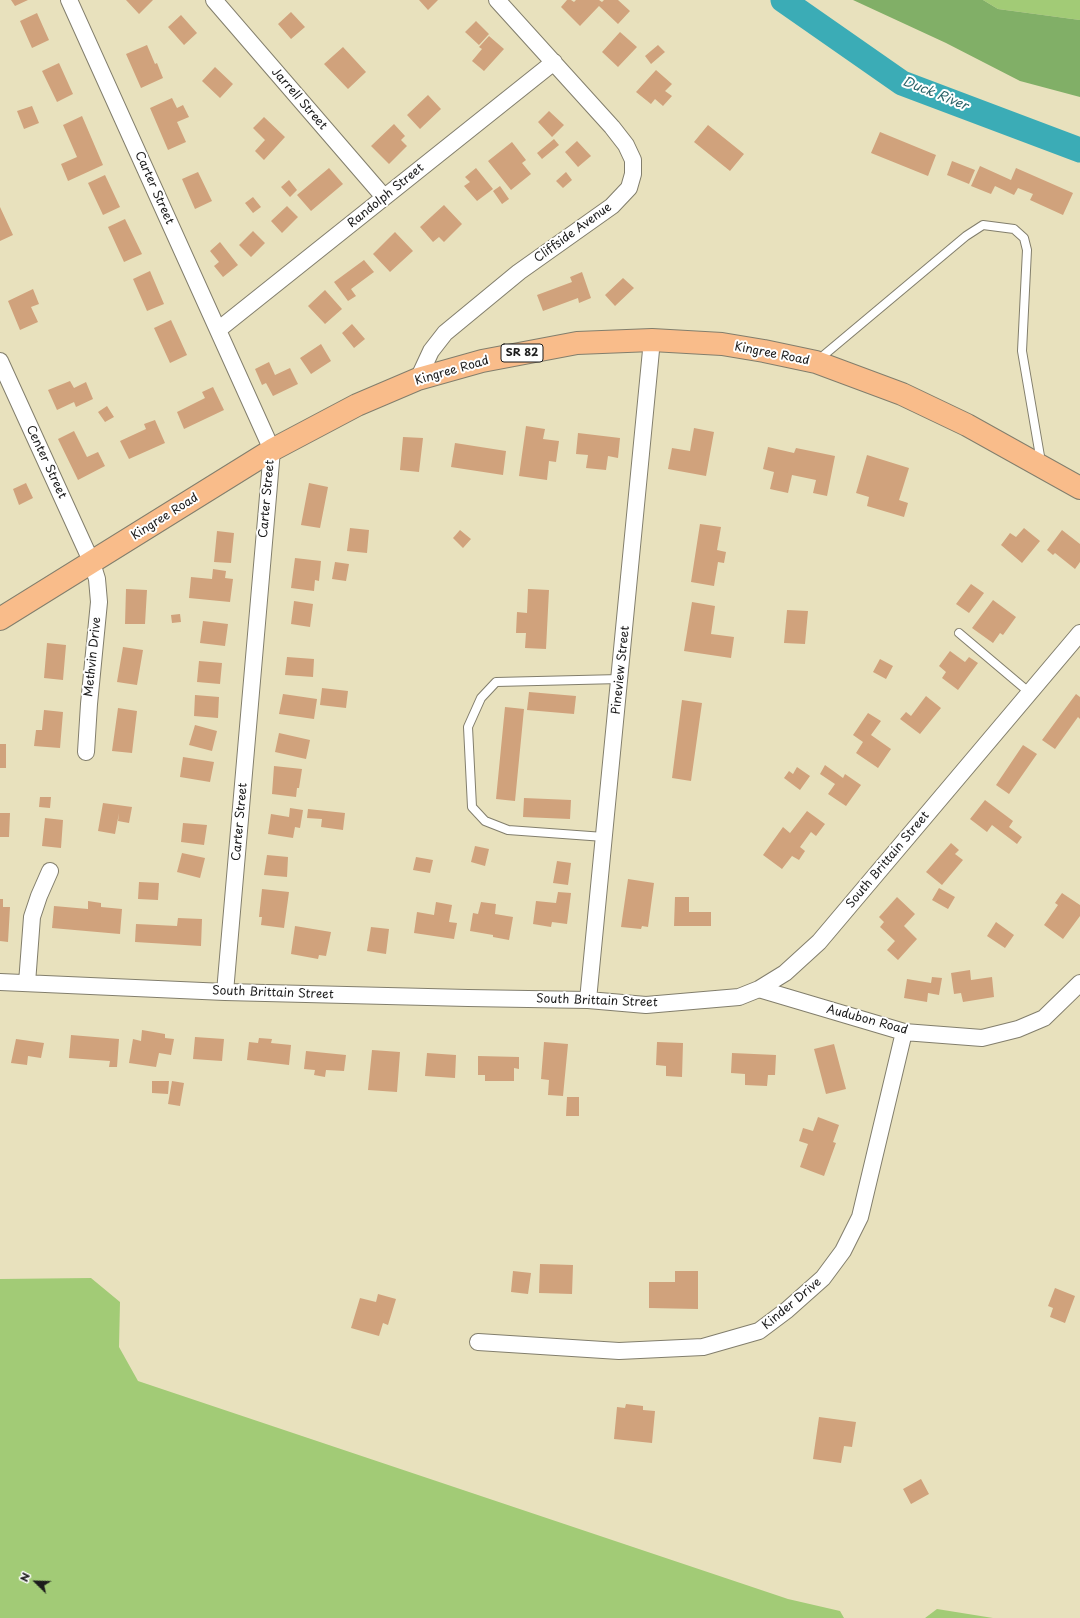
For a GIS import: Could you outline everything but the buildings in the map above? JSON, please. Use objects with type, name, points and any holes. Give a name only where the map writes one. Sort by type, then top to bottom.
[{"type":"main road","name":"Kingree Road","points":[[0,619],[272,450],[357,405],[418,379],[482,361],[577,343],[652,340],[722,344],[816,362],[902,394],[967,425],[1080,488]]},
{"type":"street","name":"Carter Street","points":[[69,0],[272,450],[225,992]]},
{"type":"street","name":"Jarrell Street","points":[[214,0],[384,197]]},
{"type":"street","name":"Cliffside Avenue","points":[[418,379],[431,352],[445,333],[519,272],[612,206],[629,188],[633,174],[633,160],[626,145],[612,127],[497,0]]},
{"type":"street","name":"Randolph Street","points":[[218,330],[554,62]]},
{"type":"street","name":"Pineview Street","points":[[588,1000],[652,340]]},
{"type":"street","name":"Center Street","points":[[0,361],[92,563]]},
{"type":"street","name":"Methvin Drive","points":[[86,752],[88,704],[99,602],[97,580],[92,563]]},
{"type":"street","name":"South Brittain Street","points":[[0,982],[225,992],[588,1000],[646,1005],[739,997],[759,989],[785,973],[818,942],[1080,633]]},
{"type":"street","points":[[27,982],[32,918],[39,896],[50,871]]},
{"type":"street","name":"Audubon Road","points":[[759,989],[904,1032],[982,1038],[1018,1029],[1044,1018],[1080,983]]},
{"type":"street","name":"Kinder Drive","points":[[478,1342],[619,1350],[703,1347],[759,1331],[823,1278],[843,1251],[860,1217],[904,1032]]},
{"type":"lane","points":[[816,362],[839,341],[966,236],[982,226],[1014,229],[1024,238],[1027,250],[1022,351],[1042,467]]},
{"type":"lane","points":[[959,633],[1030,693]]},
{"type":"lane","points":[[604,837],[508,830],[486,821],[472,808],[468,727],[481,698],[496,682],[620,679]]},
{"type":"green space","points":[[853,0],[983,0],[998,9],[1080,20],[1080,97],[1020,81],[946,43]]},
{"type":"green space","points":[[983,0],[1080,0],[1080,20],[998,9]]},
{"type":"green space","points":[[91,1278],[120,1302],[119,1347],[138,1381],[788,1599],[840,1611],[844,1618],[0,1618],[0,1279]]},
{"type":"green space","points":[[937,1609],[993,1618],[925,1618]]},
{"type":"waterway","name":"Duck River","points":[[783,0],[902,83],[1080,150]]}]
